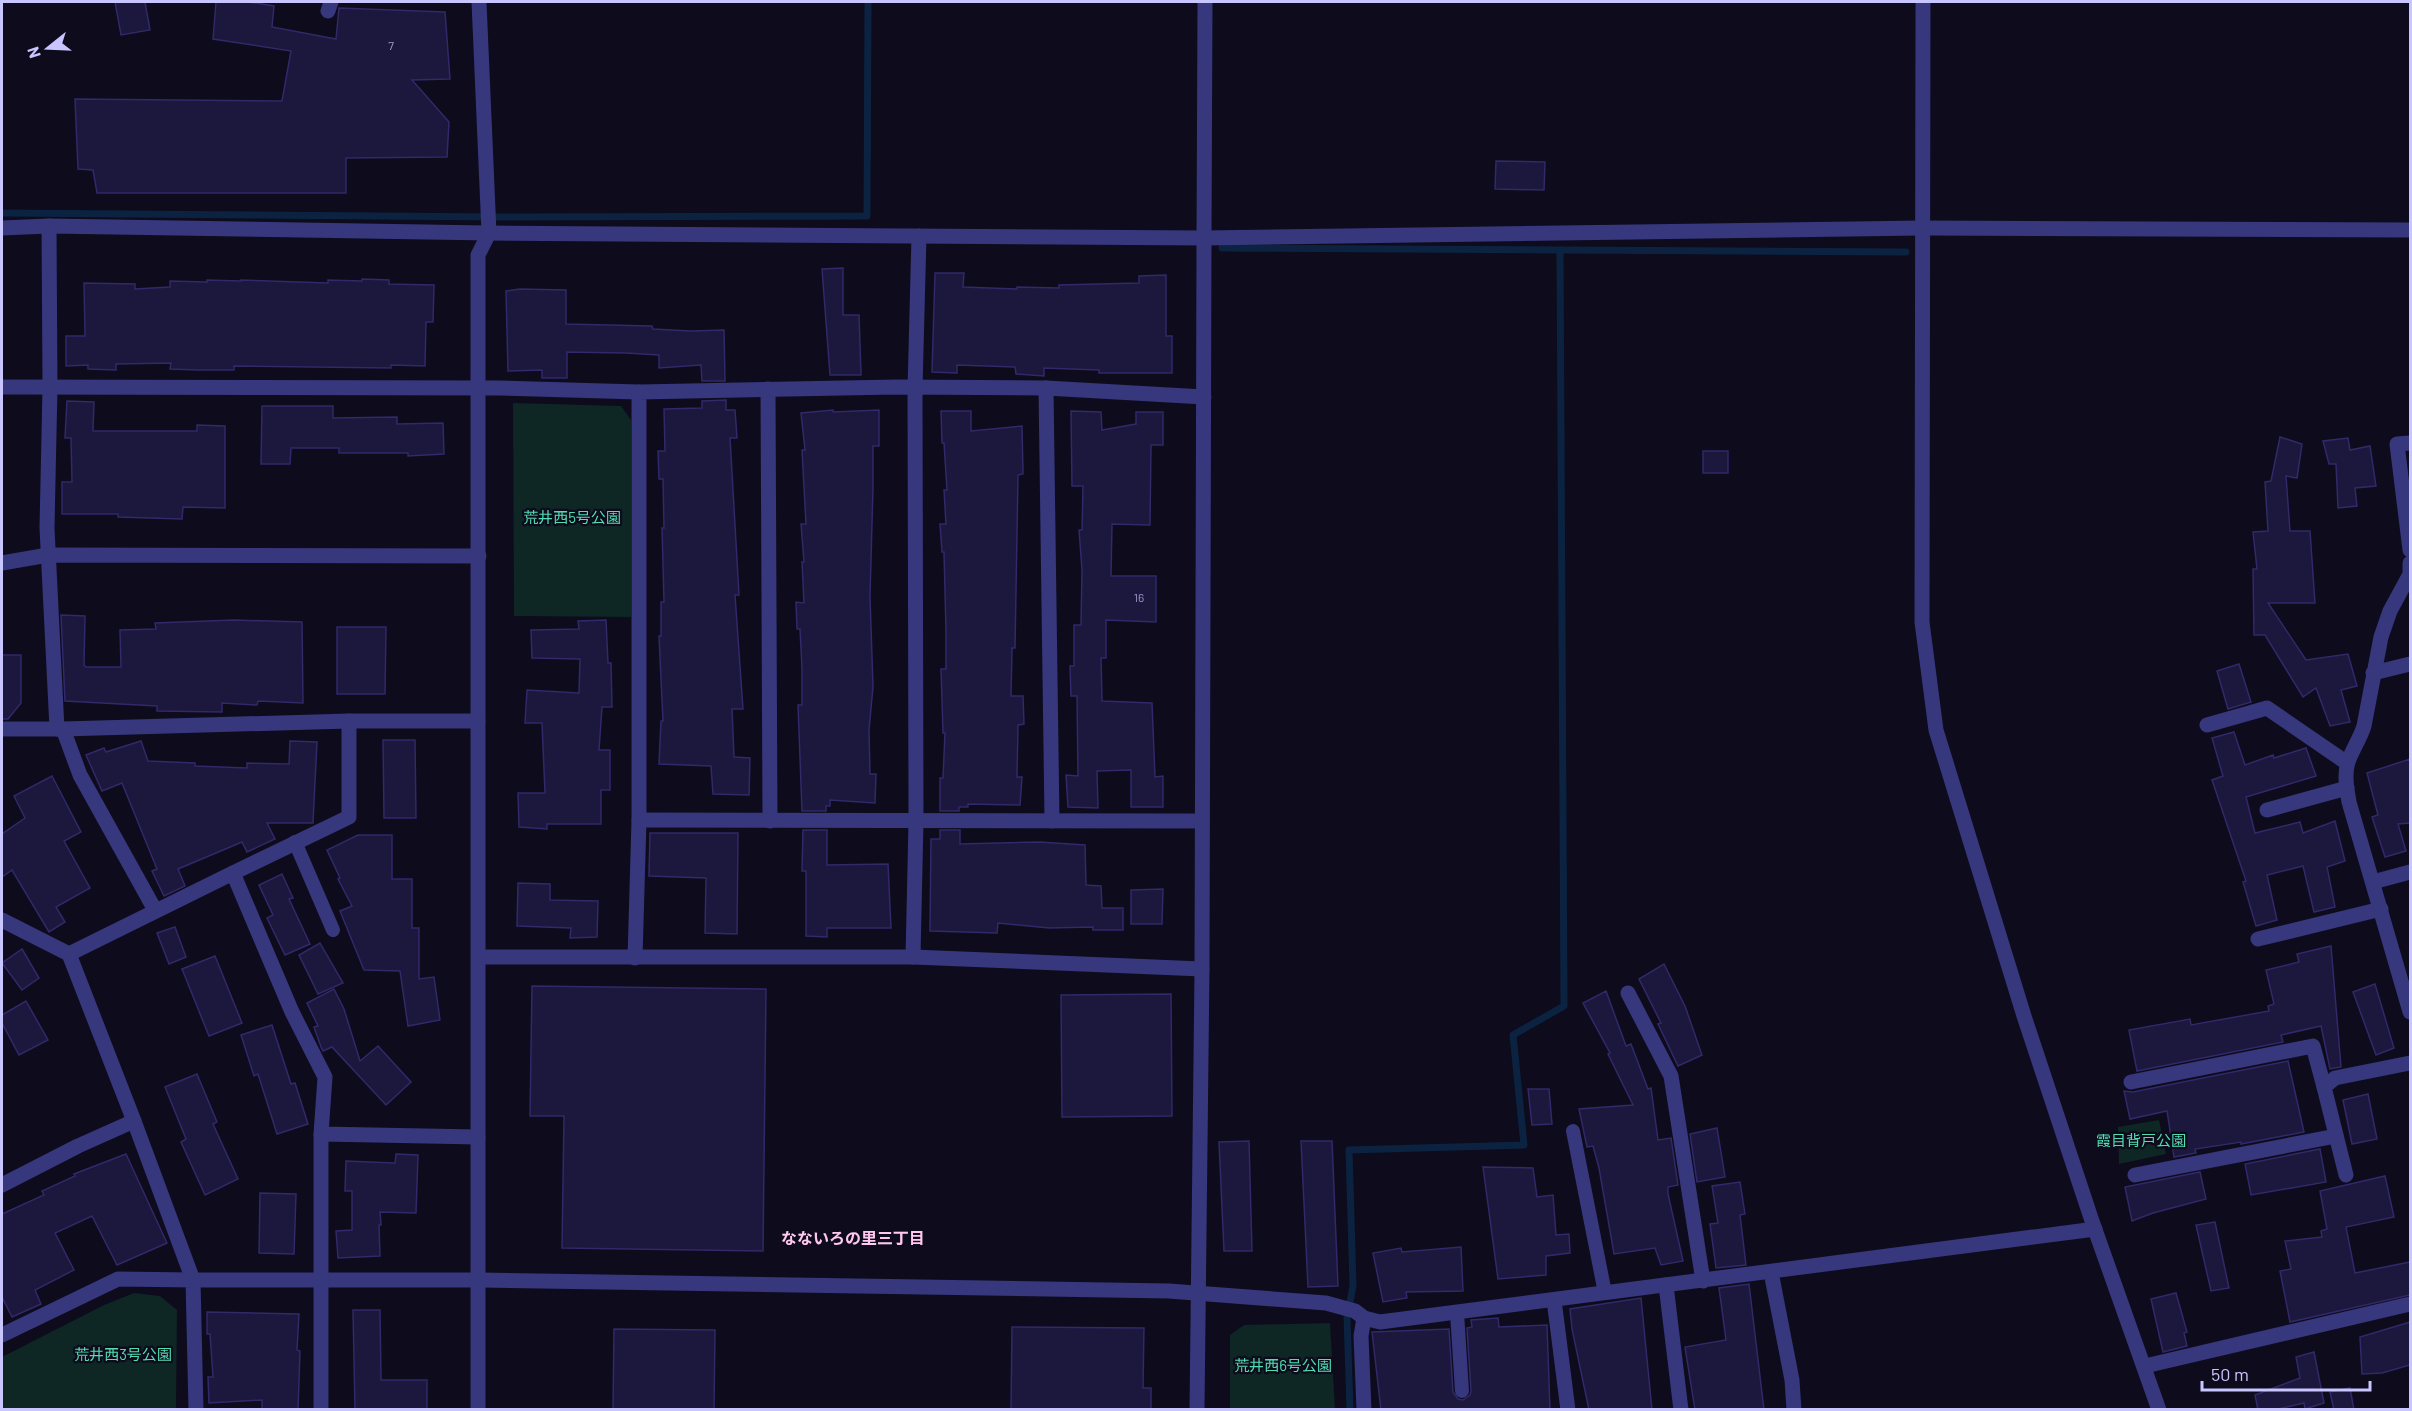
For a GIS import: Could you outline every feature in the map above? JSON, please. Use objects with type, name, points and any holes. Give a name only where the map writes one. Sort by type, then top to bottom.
[{"type":"street","points":[[478,1410],[480,1280],[478,255],[489,230],[479,2]]},
{"type":"street","points":[[1197,1410],[1202,969],[1205,2]]},
{"type":"street","points":[[1923,2],[1922,622],[1936,730],[2024,1016],[2159,1410]]},
{"type":"street","points":[[2,228],[50,226],[1204,238],[1922,228],[2410,230]]},
{"type":"street","points":[[50,226],[48,555],[60,729],[80,775],[155,910]]},
{"type":"street","points":[[914,957],[915,389],[919,236]]},
{"type":"street","points":[[2,387],[639,392],[1046,388],[1204,396]]},
{"type":"street","points":[[1046,388],[1052,821]]},
{"type":"street","points":[[768,389],[770,821]]},
{"type":"street","points":[[635,958],[639,820],[639,392]]},
{"type":"street","points":[[2410,443],[2397,444],[2410,550]]},
{"type":"street","points":[[2,563],[48,555],[479,556]]},
{"type":"street","points":[[2410,563],[2410,574],[2390,611],[2381,637],[2364,726],[2348,763],[2347,789],[2410,1012]]},
{"type":"street","points":[[2373,673],[2410,664]]},
{"type":"street","points":[[2207,725],[2267,708],[2348,763]]},
{"type":"street","points":[[2,729],[349,721],[478,721]]},
{"type":"street","points":[[69,954],[349,817],[349,721]]},
{"type":"street","points":[[2267,810],[2347,789]]},
{"type":"street","points":[[639,820],[1202,821]]},
{"type":"street","points":[[2373,882],[2410,872]]},
{"type":"street","points":[[233,873],[292,1012],[325,1077],[321,1134],[321,1410]]},
{"type":"street","points":[[2258,939],[2381,909]]},
{"type":"street","points":[[2,920],[69,954],[193,1280],[196,1410]]},
{"type":"street","points":[[479,957],[914,957],[1202,969]]},
{"type":"street","points":[[1628,993],[1671,1076],[1703,1281]]},
{"type":"street","points":[[2131,1082],[2313,1046],[2346,1175]]},
{"type":"street","points":[[2324,1087],[2335,1078],[2410,1064]]},
{"type":"street","points":[[2,1185],[78,1146],[134,1121]]},
{"type":"street","points":[[321,1134],[478,1137]]},
{"type":"street","points":[[2135,1175],[2336,1136]]},
{"type":"street","points":[[2,1335],[118,1279],[480,1280],[1045,1288],[1198,1294],[1326,1303],[1340,1306],[1380,1322],[2095,1228]]},
{"type":"street","points":[[1771,1272],[1792,1380],[1794,1410]]},
{"type":"street","points":[[1666,1286],[1681,1410]]},
{"type":"street","points":[[1554,1300],[1568,1410]]},
{"type":"street","points":[[2145,1366],[2410,1304]]},
{"type":"street","points":[[1359,1315],[1364,1410]]},
{"type":"lane","points":[[295,842],[333,930]]},
{"type":"lane","points":[[1573,1131],[1605,1293]]},
{"type":"lane","points":[[1457,1312],[1462,1390]]},
{"type":"green space","name":"荒井西5号公園","points":[[513,403],[621,406],[631,420],[631,617],[514,616]]},
{"type":"green space","name":"霞目背戸公園","points":[[2159,1120],[2166,1154],[2119,1164],[2118,1127]]},
{"type":"green space","name":"荒井西3号公園","points":[[134,1293],[160,1296],[177,1310],[176,1409],[2,1409],[2,1357],[104,1305]]},
{"type":"green space","name":"荒井西6号公園","points":[[1330,1323],[1335,1409],[1230,1409],[1230,1335],[1244,1325]]},
{"type":"building","points":[[115,2],[145,2],[150,30],[121,35]]},
{"type":"building","points":[[216,2],[249,2],[274,6],[272,27],[336,39],[339,8],[445,12],[450,79],[412,80],[449,122],[447,157],[346,158],[346,193],[97,193],[93,170],[78,169],[75,99],[282,101],[291,51],[213,39]]},
{"type":"building","points":[[1496,161],[1545,162],[1544,190],[1495,189]]},
{"type":"building","points":[[843,268],[843,315],[859,315],[861,375],[830,375],[822,269]]},
{"type":"building","points":[[935,273],[964,273],[963,287],[1017,289],[1017,287],[1059,288],[1059,285],[1139,283],[1139,276],[1166,275],[1166,336],[1172,336],[1172,373],[1099,373],[1099,370],[1044,368],[1044,376],[1016,374],[1015,367],[957,365],[957,373],[932,372]]},
{"type":"building","points":[[362,279],[389,280],[389,284],[434,285],[433,322],[426,322],[425,366],[391,365],[391,368],[234,366],[234,370],[198,370],[170,369],[171,363],[116,364],[116,370],[88,369],[88,365],[66,366],[66,336],[85,336],[84,283],[135,284],[135,289],[170,287],[170,281],[241,280],[328,283],[328,280],[362,281]]},
{"type":"building","points":[[566,290],[566,324],[652,326],[653,329],[691,331],[724,330],[725,381],[702,381],[701,365],[659,368],[659,355],[626,353],[567,352],[567,378],[542,378],[542,370],[508,371],[506,291]]},
{"type":"building","points":[[726,400],[726,410],[735,410],[737,438],[730,438],[739,595],[735,595],[743,709],[732,709],[734,757],[750,758],[749,795],[713,794],[711,766],[659,764],[661,721],[663,721],[659,636],[661,636],[661,602],[664,602],[662,528],[664,528],[663,479],[659,479],[658,451],[665,451],[664,409],[702,408],[702,401]]},
{"type":"building","points":[[67,401],[94,402],[93,431],[197,431],[197,425],[225,426],[225,508],[183,507],[182,519],[118,517],[118,514],[62,514],[62,482],[72,482],[71,438],[65,438]]},
{"type":"building","points":[[262,406],[333,406],[333,418],[397,417],[397,424],[443,423],[444,454],[408,456],[408,453],[339,453],[339,448],[291,448],[290,464],[261,464]]},
{"type":"building","points":[[833,410],[833,412],[879,410],[879,446],[873,446],[870,597],[873,687],[869,730],[870,774],[876,774],[875,803],[830,800],[830,806],[826,806],[826,811],[802,811],[798,705],[802,705],[802,669],[796,602],[804,603],[801,524],[806,524],[802,450],[805,450],[801,413]]},
{"type":"building","points":[[941,411],[971,411],[971,431],[1022,426],[1023,474],[1018,475],[1015,648],[1012,648],[1011,696],[1023,696],[1024,724],[1018,725],[1017,777],[1022,777],[1020,805],[968,804],[968,807],[959,807],[959,811],[940,811],[940,778],[943,778],[945,733],[943,733],[941,669],[946,669],[946,631],[944,552],[942,552],[940,524],[946,524],[944,490],[947,490]]},
{"type":"building","points":[[1071,411],[1101,412],[1102,430],[1136,424],[1136,412],[1163,412],[1163,445],[1151,445],[1150,525],[1112,524],[1111,576],[1156,576],[1156,622],[1106,620],[1106,658],[1101,658],[1102,701],[1152,703],[1155,777],[1163,776],[1163,807],[1131,807],[1131,770],[1097,771],[1098,808],[1068,807],[1066,775],[1078,776],[1077,696],[1071,696],[1070,666],[1074,666],[1074,625],[1081,625],[1082,570],[1079,530],[1082,530],[1083,486],[1072,486]]},
{"type":"building","points":[[2280,437],[2302,444],[2297,478],[2286,476],[2290,531],[2310,531],[2315,603],[2268,603],[2306,660],[2348,654],[2357,686],[2341,690],[2350,722],[2330,726],[2316,688],[2303,697],[2265,635],[2254,635],[2253,569],[2257,569],[2253,532],[2268,531],[2265,482],[2271,481]]},
{"type":"building","points":[[2348,438],[2350,450],[2370,446],[2376,486],[2355,488],[2357,506],[2338,508],[2336,464],[2329,464],[2323,441]]},
{"type":"building","points":[[1703,451],[1728,451],[1728,473],[1703,473]]},
{"type":"building","points":[[61,615],[85,616],[84,665],[86,667],[121,667],[120,630],[156,629],[155,623],[234,620],[302,622],[303,703],[258,701],[257,705],[222,703],[222,712],[157,711],[157,706],[65,701]]},
{"type":"building","points":[[606,620],[608,663],[611,663],[612,707],[602,707],[599,750],[610,750],[610,790],[601,790],[601,824],[547,824],[547,829],[519,827],[518,793],[545,793],[542,723],[525,723],[527,690],[579,693],[580,659],[532,658],[531,630],[579,629],[578,621]]},
{"type":"building","points":[[337,627],[386,627],[385,694],[337,694]]},
{"type":"building","points":[[2,655],[21,655],[21,703],[8,719],[2,719]]},
{"type":"building","points":[[2239,664],[2251,702],[2228,709],[2217,671]]},
{"type":"building","points":[[2234,732],[2245,765],[2273,755],[2274,758],[2306,748],[2316,776],[2246,797],[2255,833],[2300,822],[2303,833],[2335,821],[2345,861],[2327,867],[2335,907],[2314,912],[2303,866],[2267,875],[2277,920],[2256,926],[2243,882],[2246,881],[2212,780],[2223,776],[2212,738]]},
{"type":"building","points":[[383,740],[415,740],[416,818],[384,818]]},
{"type":"building","points":[[141,741],[148,761],[247,768],[247,763],[289,764],[290,741],[317,742],[313,823],[267,823],[275,839],[247,852],[242,842],[178,869],[185,886],[164,896],[152,871],[157,869],[122,783],[102,791],[86,755],[104,748],[106,752]]},
{"type":"building","points":[[2410,759],[2410,823],[2398,824],[2406,851],[2385,857],[2372,817],[2378,815],[2367,773]]},
{"type":"building","points":[[52,776],[81,832],[64,841],[90,888],[56,907],[65,922],[49,932],[12,870],[2,877],[2,834],[25,818],[14,796]]},
{"type":"building","points":[[803,830],[827,830],[827,865],[888,864],[891,928],[827,928],[827,937],[806,936],[806,871],[802,871]]},
{"type":"building","points":[[940,830],[960,830],[960,844],[1040,842],[1085,845],[1086,885],[1101,886],[1102,908],[1123,908],[1123,930],[1093,930],[1093,927],[1049,928],[998,923],[997,933],[930,931],[931,839],[940,839]]},
{"type":"building","points":[[650,833],[738,833],[737,934],[705,933],[706,878],[649,876]]},
{"type":"building","points":[[358,835],[392,835],[392,879],[412,879],[412,928],[419,928],[419,979],[434,977],[440,1020],[408,1026],[400,971],[364,970],[340,911],[352,906],[327,850]]},
{"type":"building","points":[[282,874],[293,898],[289,899],[310,944],[285,955],[267,918],[273,915],[259,885]]},
{"type":"building","points":[[518,883],[550,884],[550,900],[598,901],[597,937],[570,938],[571,928],[517,926]]},
{"type":"building","points":[[1163,889],[1162,924],[1131,924],[1131,890]]},
{"type":"building","points":[[175,927],[186,957],[169,964],[157,933]]},
{"type":"building","points":[[320,943],[343,983],[318,994],[299,955]]},
{"type":"building","points":[[2331,946],[2341,1067],[2330,1069],[2321,1026],[2281,1035],[2283,1042],[2137,1071],[2129,1030],[2190,1019],[2191,1025],[2269,1011],[2268,1006],[2274,1004],[2266,970],[2299,962],[2297,954]]},
{"type":"building","points":[[22,949],[39,978],[22,990],[2,963]]},
{"type":"building","points":[[215,956],[242,1023],[209,1036],[182,969]]},
{"type":"building","points":[[1664,964],[1685,1006],[1702,1055],[1678,1066],[1658,1024],[1661,1023],[1639,979]]},
{"type":"building","points":[[2375,984],[2394,1048],[2376,1055],[2353,992]]},
{"type":"building","points":[[532,986],[766,989],[763,1251],[562,1248],[564,1116],[530,1116]]},
{"type":"building","points":[[334,989],[344,1009],[360,1061],[378,1046],[411,1082],[386,1105],[332,1047],[323,1051],[321,1047],[314,1027],[318,1026],[307,1003]]},
{"type":"building","points":[[1606,991],[1626,1046],[1631,1044],[1648,1089],[1651,1088],[1658,1140],[1671,1138],[1678,1185],[1668,1187],[1668,1194],[1683,1261],[1661,1265],[1655,1248],[1614,1254],[1599,1168],[1593,1146],[1587,1147],[1579,1109],[1633,1105],[1608,1054],[1610,1053],[1583,1003]]},
{"type":"building","points":[[1171,994],[1172,1116],[1062,1117],[1061,995]]},
{"type":"building","points":[[26,1001],[48,1040],[19,1055],[2,1023],[2,1015]]},
{"type":"building","points":[[272,1025],[291,1084],[295,1083],[308,1124],[277,1134],[258,1074],[254,1076],[241,1035]]},
{"type":"building","points":[[2288,1061],[2304,1132],[2241,1144],[2241,1142],[2195,1149],[2196,1153],[2174,1157],[2167,1111],[2130,1119],[2124,1091],[2133,1092]]},
{"type":"building","points":[[197,1074],[217,1122],[213,1124],[238,1179],[205,1195],[181,1142],[186,1139],[165,1087]]},
{"type":"building","points":[[1528,1089],[1549,1089],[1552,1124],[1532,1125]]},
{"type":"building","points":[[2368,1094],[2377,1139],[2352,1144],[2343,1100]]},
{"type":"building","points":[[1717,1128],[1725,1177],[1697,1182],[1690,1134]]},
{"type":"building","points":[[1249,1141],[1252,1251],[1224,1251],[1219,1142]]},
{"type":"building","points":[[1301,1141],[1332,1141],[1338,1286],[1308,1287]]},
{"type":"building","points":[[2320,1149],[2326,1182],[2251,1195],[2245,1164]]},
{"type":"building","points":[[126,1154],[167,1243],[117,1265],[92,1216],[55,1233],[74,1270],[35,1290],[41,1304],[12,1317],[2,1297],[2,1214],[44,1195],[42,1191],[75,1176],[74,1174]]},
{"type":"building","points":[[396,1154],[418,1155],[416,1213],[380,1212],[380,1256],[338,1258],[336,1231],[352,1230],[352,1191],[345,1191],[346,1161],[395,1163]]},
{"type":"building","points":[[1483,1167],[1533,1168],[1537,1197],[1553,1195],[1556,1235],[1569,1234],[1570,1253],[1546,1256],[1546,1275],[1498,1279]]},
{"type":"building","points":[[2200,1172],[2206,1199],[2132,1221],[2125,1187]]},
{"type":"building","points":[[2385,1176],[2394,1217],[2346,1227],[2355,1273],[2410,1262],[2410,1295],[2290,1322],[2280,1271],[2291,1269],[2285,1241],[2322,1237],[2321,1231],[2327,1229],[2320,1191]]},
{"type":"building","points":[[1740,1182],[1745,1214],[1740,1215],[1746,1265],[1716,1268],[1710,1224],[1718,1223],[1712,1186]]},
{"type":"building","points":[[260,1193],[296,1194],[294,1254],[259,1253]]},
{"type":"building","points":[[2215,1222],[2229,1288],[2211,1291],[2196,1225]]},
{"type":"building","points":[[1461,1247],[1463,1291],[1406,1292],[1407,1298],[1383,1302],[1373,1253],[1401,1248],[1402,1252]]},
{"type":"building","points":[[1749,1284],[1764,1410],[1695,1410],[1685,1347],[1726,1340],[1719,1288]]},
{"type":"building","points":[[2176,1293],[2187,1332],[2184,1333],[2187,1346],[2163,1352],[2151,1299]]},
{"type":"building","points":[[1641,1298],[1652,1410],[1589,1410],[1570,1309]]},
{"type":"building","points":[[353,1310],[380,1310],[381,1380],[427,1380],[427,1410],[355,1410]]},
{"type":"building","points":[[207,1312],[299,1314],[298,1410],[262,1410],[262,1400],[209,1403],[208,1377],[213,1377],[210,1334],[207,1334]]},
{"type":"building","points":[[1498,1318],[1499,1327],[1547,1325],[1550,1410],[1381,1410],[1372,1332],[1449,1329],[1453,1392],[1458,1399],[1463,1400],[1470,1395],[1471,1391],[1467,1328],[1472,1327],[1471,1320]]},
{"type":"building","points":[[2410,1322],[2410,1365],[2382,1373],[2362,1374],[2360,1337]]},
{"type":"building","points":[[1012,1327],[1144,1328],[1143,1388],[1151,1388],[1151,1410],[1011,1410]]},
{"type":"building","points":[[614,1329],[715,1330],[714,1410],[613,1410]]},
{"type":"building","points":[[2314,1352],[2324,1403],[2305,1409],[2304,1403],[2274,1410],[2258,1410],[2255,1395],[2300,1378],[2296,1357]]},
{"type":"building","points":[[2350,1388],[2354,1410],[2334,1410],[2330,1392]]},
{"type":"waterway","points":[[2,213],[503,217],[867,216],[868,2]]},
{"type":"waterway","points":[[1222,248],[1906,252]]},
{"type":"waterway","points":[[1350,1410],[1347,1317],[1353,1286],[1349,1150],[1524,1145],[1513,1035],[1564,1006],[1560,250]]},
{"type":"district","name":"なないろの里三丁目","points":[[853,1238]]}]
